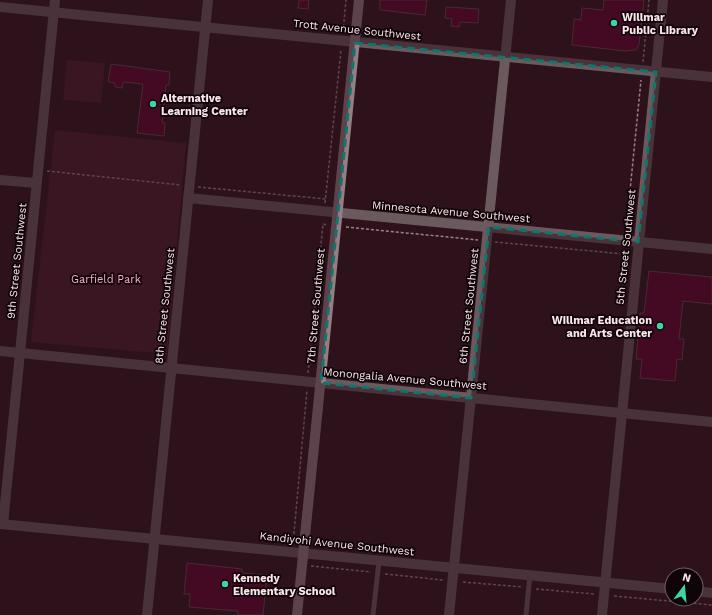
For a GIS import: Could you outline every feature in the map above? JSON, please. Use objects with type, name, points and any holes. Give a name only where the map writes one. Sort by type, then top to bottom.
[{"type":"main road","name":"7th Street Southwest","points":[[297,615],[359,0]]},
{"type":"street","name":"9th Street Southwest","points":[[1,524],[20,353],[55,0]]},
{"type":"street","name":"8th Street Southwest","points":[[147,615],[170,369],[208,0]]},
{"type":"street","name":"6th Street Southwest","points":[[449,615],[511,0]]},
{"type":"street","name":"5th Street Southwest","points":[[602,615],[662,0]]},
{"type":"street","name":"Trott Avenue Southwest","points":[[0,7],[712,77]]},
{"type":"street","points":[[0,180],[36,183]]},
{"type":"street","name":"Minnesota Avenue Southwest","points":[[188,198],[712,249]]},
{"type":"street","name":"Monongalia Avenue Southwest","points":[[0,352],[712,422]]},
{"type":"street","name":"Kandiyohi Avenue Southwest","points":[[1,524],[664,587]]},
{"type":"lane","points":[[373,615],[379,561]]},
{"type":"lane","points":[[526,615],[530,575]]},
{"type":"highlighted area","points":[[355,43],[656,72],[638,242],[489,227],[471,398],[321,383]]},
{"type":"green space","points":[[67,60],[105,63],[101,103],[63,100]]},
{"type":"green space","name":"Garfield Park","points":[[55,130],[186,143],[167,354],[31,342]]},
{"type":"building","points":[[299,0],[309,0],[308,9],[298,8]]},
{"type":"building","points":[[380,0],[427,0],[425,15],[380,10]]},
{"type":"building","points":[[604,0],[644,0],[639,44],[636,50],[625,51],[572,45],[574,19],[581,20],[582,8],[603,10]]},
{"type":"building","points":[[446,7],[479,9],[478,23],[460,22],[459,27],[451,26],[452,19],[445,18]]},
{"type":"building","points":[[111,64],[170,72],[169,85],[166,85],[162,123],[165,123],[164,136],[137,133],[143,84],[123,82],[122,88],[115,87],[115,83],[108,82]]},
{"type":"building","name":"Willmar Education and Arts Center","points":[[649,271],[712,277],[712,304],[683,301],[679,339],[684,339],[682,360],[677,359],[675,381],[640,378],[642,359],[636,359],[640,313],[644,313]]},
{"type":"building","points":[[187,563],[242,569],[242,573],[267,575],[263,615],[238,615],[238,611],[189,607],[190,594],[184,594]]},
{"type":"place","name":"Willmar Public Library","points":[[614,23]]},
{"type":"place","name":"Alternative Learning Center","points":[[153,104]]},
{"type":"place","name":"Willmar Education and Arts Center","points":[[660,326]]},
{"type":"place","name":"Kennedy Elementary School","points":[[225,584]]}]
